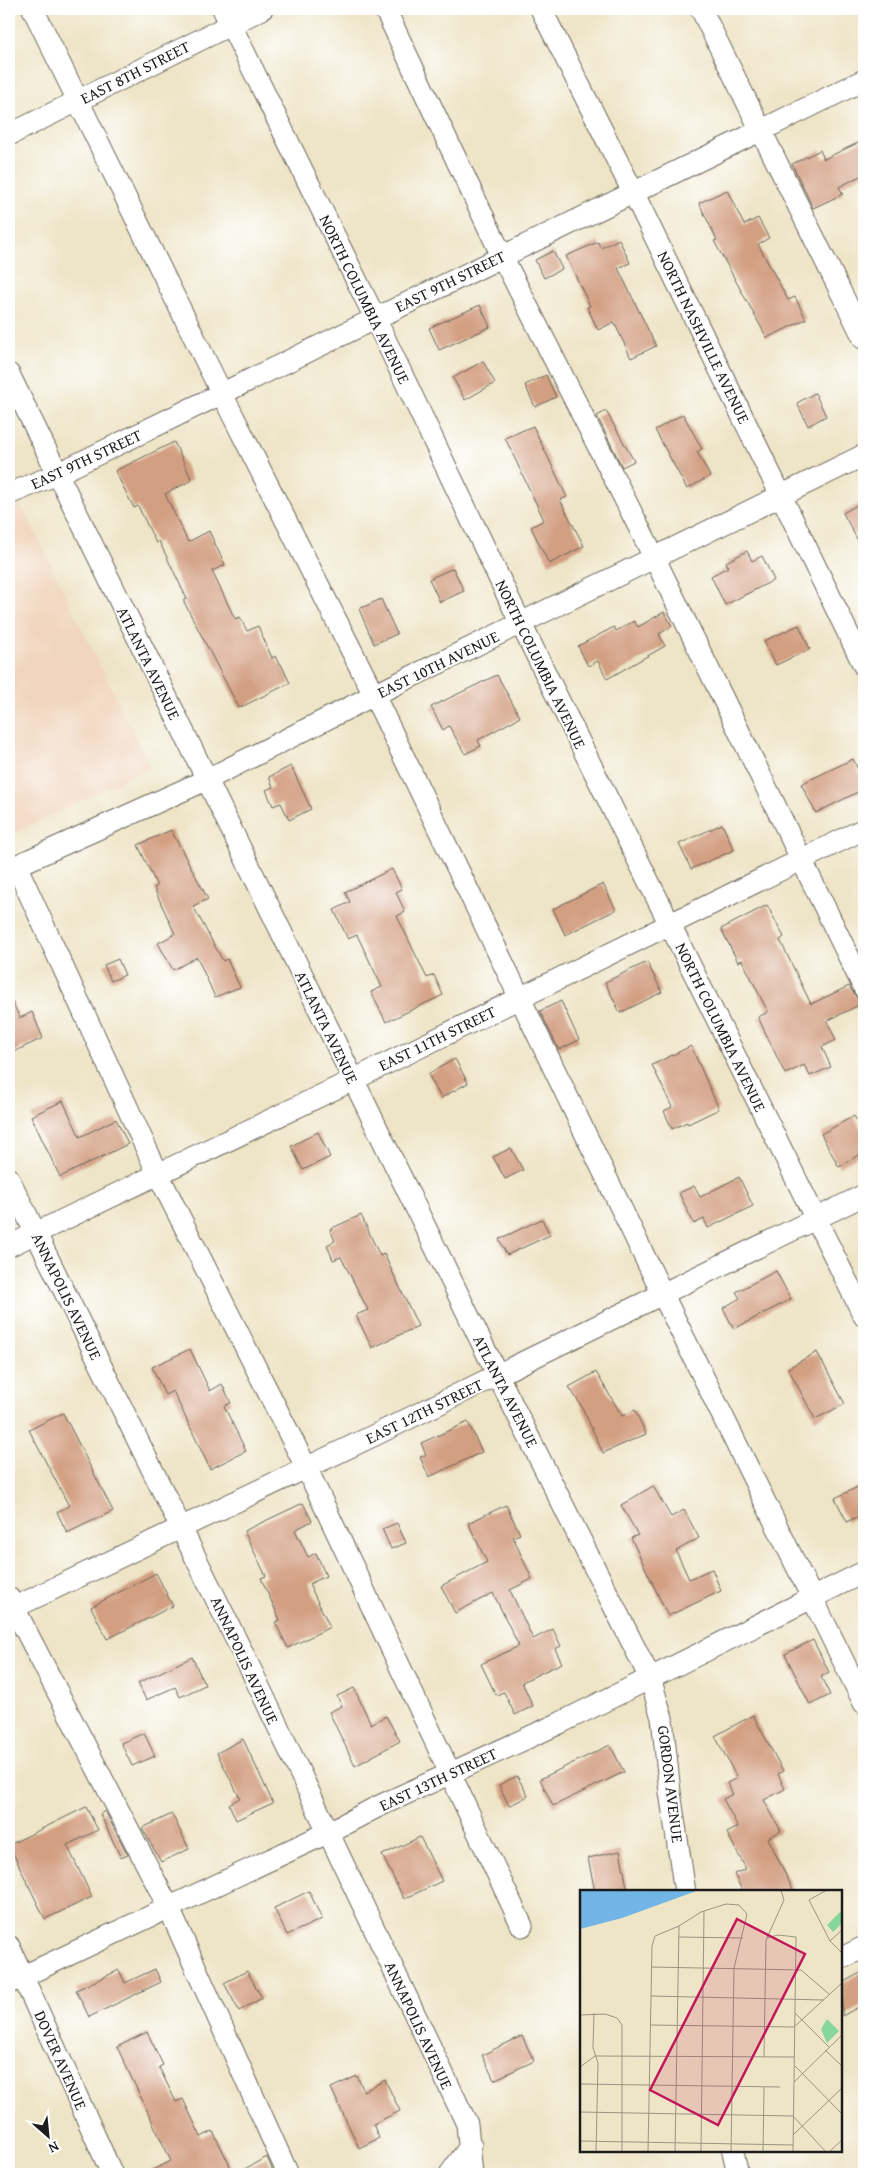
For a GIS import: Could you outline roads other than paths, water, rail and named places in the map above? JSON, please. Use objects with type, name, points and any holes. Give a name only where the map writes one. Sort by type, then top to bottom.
[{"type":"street","points":[[33,9],[222,394],[374,695],[662,1293],[864,1703]]},
{"type":"street","name":"EAST 8TH STREET","points":[[9,134],[78,100],[226,16],[262,9]]},
{"type":"street","points":[[386,9],[502,256],[654,557],[864,988]]},
{"type":"street","name":"NORTH NASHVILLE AVENUE","points":[[541,9],[634,194],[864,666]]},
{"type":"street","points":[[701,9],[864,339]]},
{"type":"street","name":"NORTH COLUMBIA AVENUE","points":[[226,16],[375,318],[520,624],[864,1316]]},
{"type":"street","name":"EAST 9TH STREET","points":[[9,494],[57,474],[502,256],[634,194],[761,129],[864,80]]},
{"type":"street","name":"ATLANTA AVENUE","points":[[9,374],[497,1374],[650,1678]]},
{"type":"street","name":"EAST 10TH AVENUE","points":[[12,867],[206,780],[374,695],[864,455]]},
{"type":"street","name":"EAST 11TH STREET","points":[[9,1246],[353,1080],[864,829]]},
{"type":"street","points":[[12,867],[158,1174],[306,1468],[522,1926]]},
{"type":"street","name":"ANNAPOLIS AVENUE","points":[[9,1179],[182,1528],[467,2124],[472,2174]]},
{"type":"street","name":"EAST 12TH STREET","points":[[10,1605],[182,1528],[864,1195]]},
{"type":"street","name":"EAST 13TH STREET","points":[[16,1980],[650,1678],[864,1572]]},
{"type":"street","points":[[10,1605],[168,1906],[288,2174]]},
{"type":"street","name":"GORDON AVENUE","points":[[650,1678],[662,1718],[670,1792],[685,1890]]},
{"type":"street","name":"DOVER AVENUE","points":[[9,1946],[16,1980],[112,2174]]},
{"type":"street","points":[[843,1958],[864,1947]]},
{"type":"street","points":[[450,2174],[470,2145]]},
{"type":"street","points":[[733,2153],[738,2174]]}]
